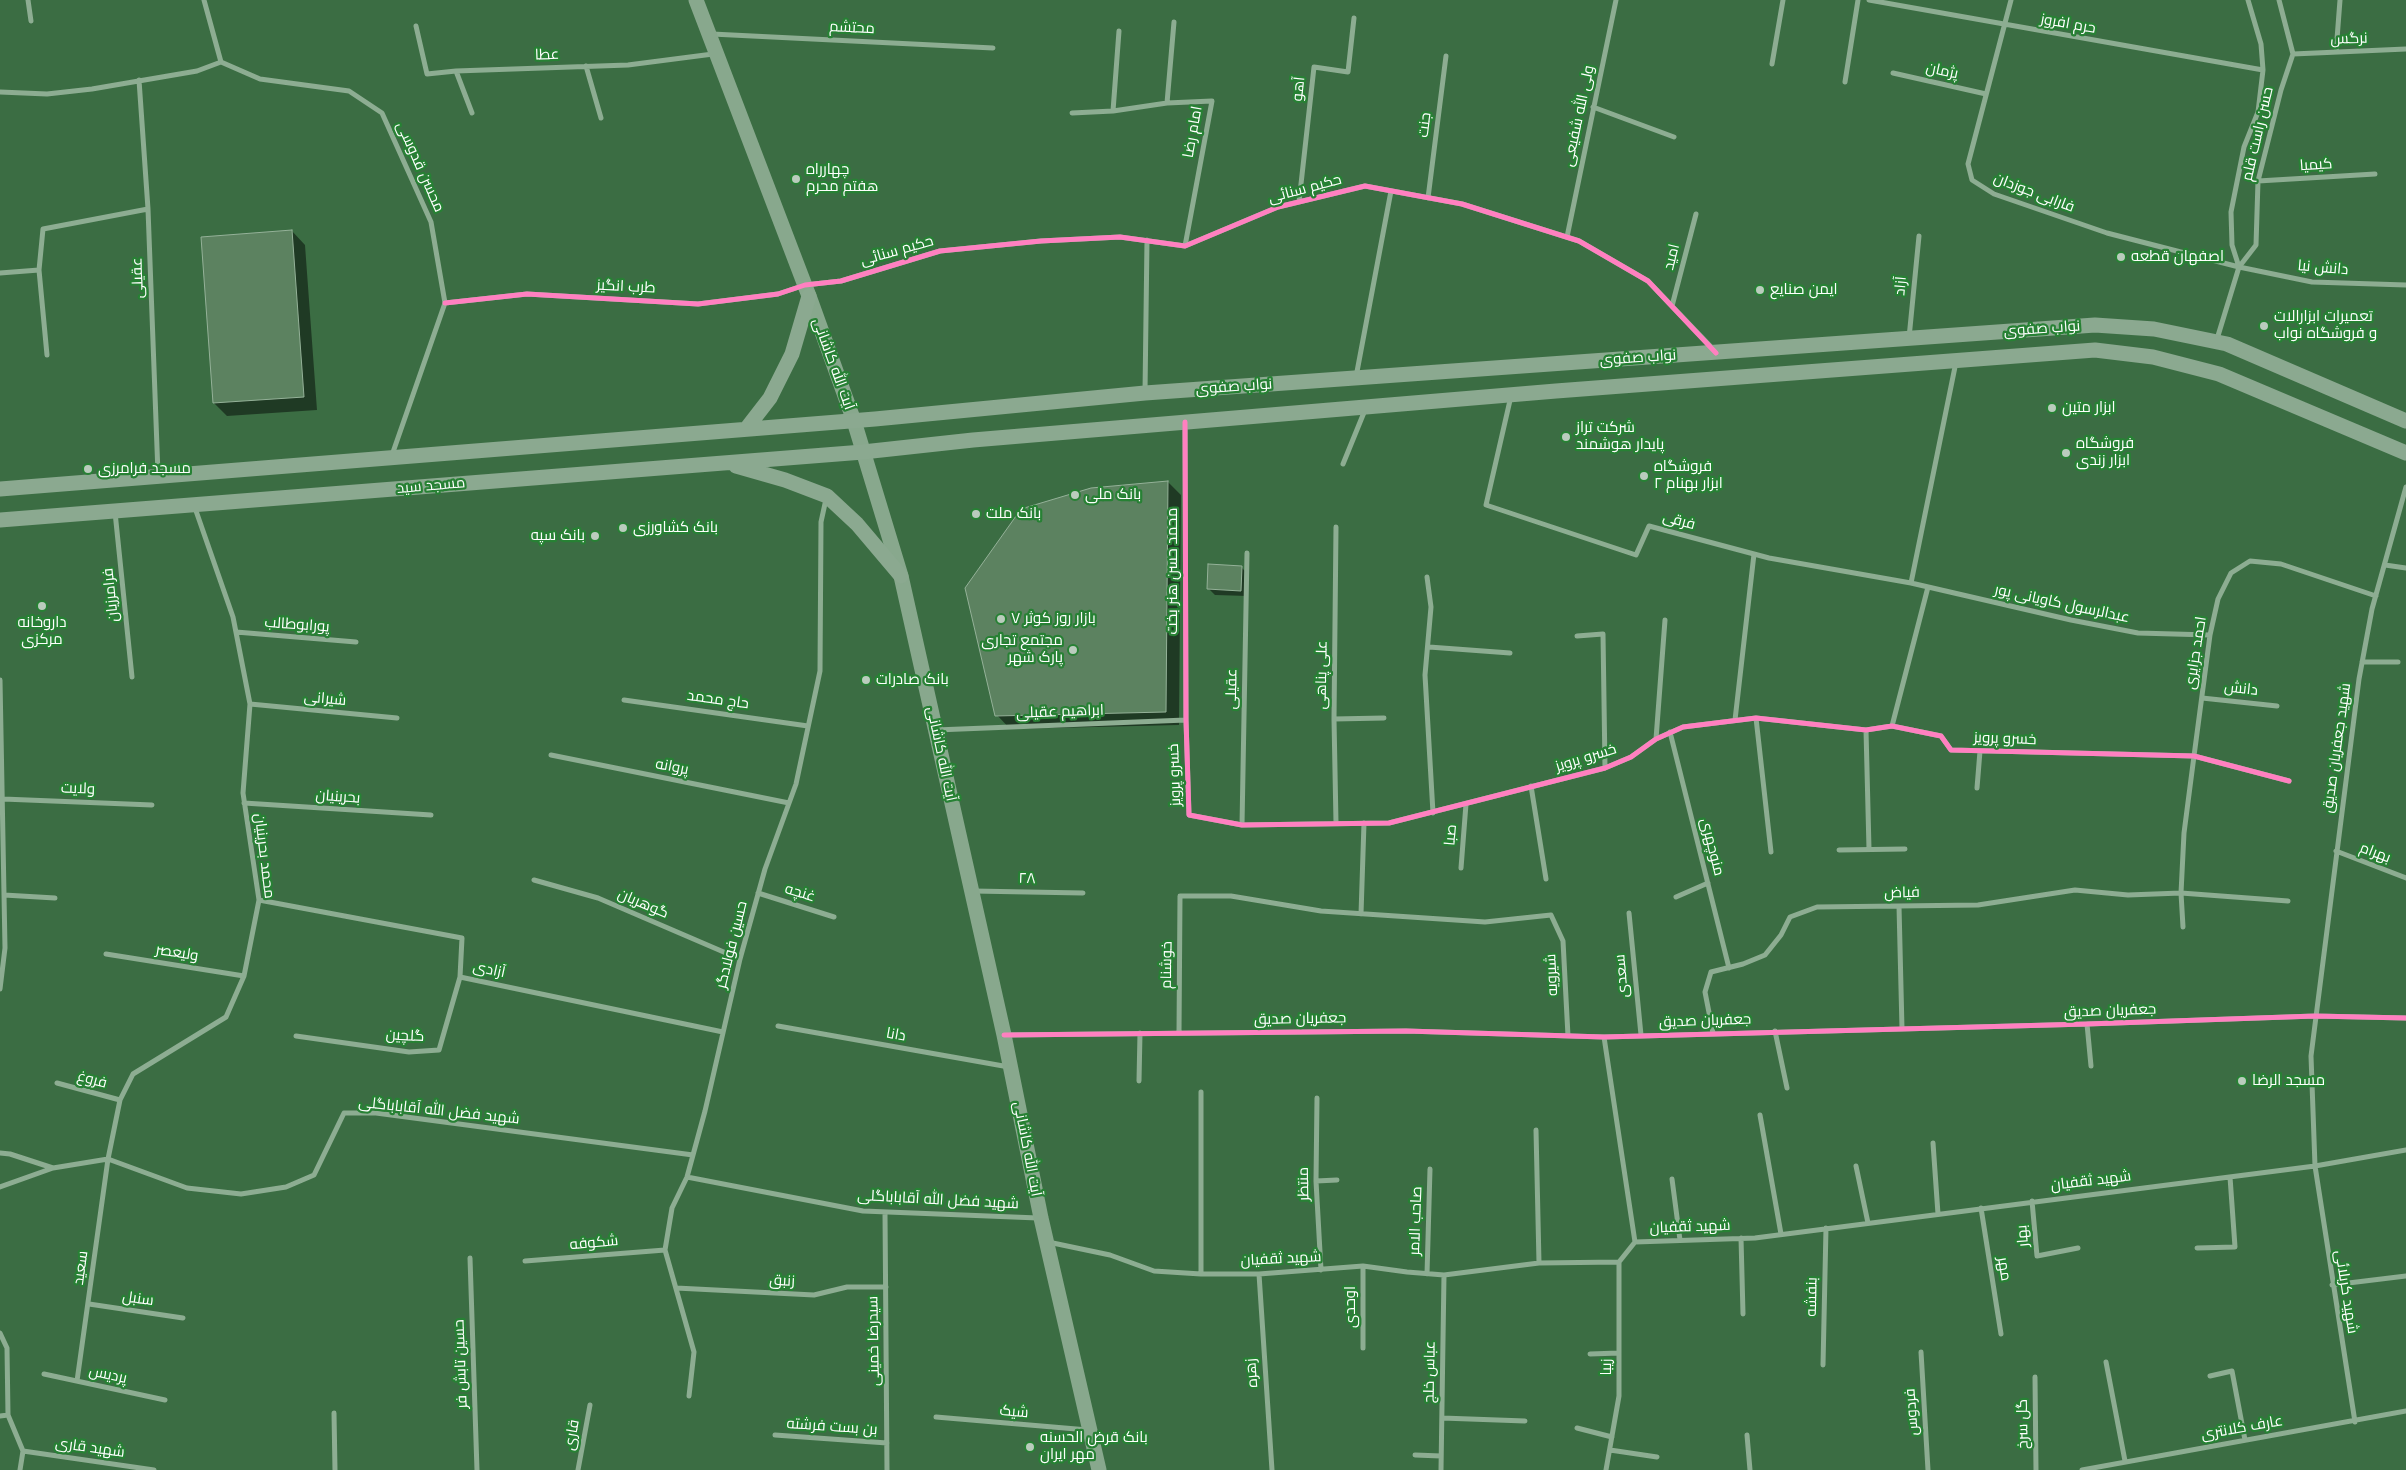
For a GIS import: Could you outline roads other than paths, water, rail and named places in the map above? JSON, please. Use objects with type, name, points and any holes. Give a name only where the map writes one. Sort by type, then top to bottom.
[{"type":"main road","name":"آیت الله کاشانی","points":[[696,0],[807,290],[854,421],[901,576],[970,891],[1004,1035],[1041,1218],[1099,1470]]},
{"type":"main road","points":[[746,429],[770,398],[792,354],[807,290]]},
{"type":"main road","name":"نواب صفوی","points":[[854,421],[1145,393],[2095,325],[2154,329],[2227,344],[2406,421]]},
{"type":"main road","name":"نواب صفوی","points":[[863,452],[973,440],[1511,394],[2095,350],[2153,357],[2219,374],[2406,454]]},
{"type":"main road","name":"مسجد سید","points":[[0,489],[854,421]]},
{"type":"main road","name":"مسجد سید","points":[[0,520],[863,452]]},
{"type":"main road","points":[[724,462],[786,480],[827,496],[856,524],[901,576]]},
{"type":"street","points":[[28,0],[31,21]]},
{"type":"street","points":[[0,92],[47,94],[92,89],[198,71],[221,62],[204,0]]},
{"type":"street","name":"ولی الله شفیعی","points":[[1567,237],[1616,0]]},
{"type":"street","points":[[1772,64],[1783,0]]},
{"type":"street","points":[[1845,82],[1858,0]]},
{"type":"street","name":"حرم افروز","points":[[1869,0],[2263,70]]},
{"type":"street","name":"فارابی جوزدان","points":[[2010,0],[1968,164],[1972,180],[1994,194],[2107,233],[2239,267]]},
{"type":"street","name":"حسن راست قلم","points":[[2239,267],[2232,245],[2231,212],[2244,147],[2258,112],[2263,70],[2261,44],[2249,11],[2248,0]]},
{"type":"street","points":[[2279,0],[2293,54]]},
{"type":"street","points":[[2336,52],[2340,0]]},
{"type":"street","name":"آهو","points":[[1299,202],[1314,67],[1348,72],[1354,18]]},
{"type":"street","points":[[1167,103],[1174,22]]},
{"type":"street","name":"عطا","points":[[416,26],[427,74],[456,71],[628,65],[716,54]]},
{"type":"street","points":[[1113,111],[1119,31]]},
{"type":"street","name":"محتشم","points":[[709,34],[993,48]]},
{"type":"street","name":"نرگس","points":[[2293,54],[2406,49]]},
{"type":"street","name":"حسن راست قلم","points":[[2239,267],[2256,245],[2258,181],[2281,90],[2293,54]]},
{"type":"street","name":"جنت","points":[[1428,198],[1446,56]]},
{"type":"street","name":"محسن قدوسی","points":[[221,62],[260,79],[349,91],[382,113],[431,222],[445,302],[391,458]]},
{"type":"street","points":[[586,66],[601,118]]},
{"type":"street","points":[[456,71],[472,113]]},
{"type":"street","name":"پژمان","points":[[1893,73],[1986,94]]},
{"type":"street","name":"عقیلی","points":[[138,80],[148,209],[158,476]]},
{"type":"street","name":"امام رضا","points":[[1072,113],[1113,111],[1167,103],[1212,101],[1185,246]]},
{"type":"street","points":[[1593,107],[1674,137]]},
{"type":"street","name":"کیمیا","points":[[2258,181],[2375,174]]},
{"type":"street","name":"حکیم سنائی","points":[[807,290],[940,251],[1041,241],[1120,236],[1185,246],[1278,207],[1365,186],[1462,204],[1579,241],[1648,281],[1716,353]]},
{"type":"street","points":[[1356,378],[1391,191]]},
{"type":"street","points":[[47,355],[39,270],[43,229],[148,209]]},
{"type":"street","name":"امید","points":[[1672,306],[1696,214]]},
{"type":"street","name":"آزاد","points":[[1909,339],[1919,236]]},
{"type":"street","points":[[1145,393],[1147,240]]},
{"type":"street","points":[[2216,342],[2239,267]]},
{"type":"street","name":"دانش نیا","points":[[2239,267],[2312,282],[2406,285]]},
{"type":"street","points":[[0,273],[39,270]]},
{"type":"street","name":"طرب انگیز","points":[[445,302],[527,294],[698,304],[807,290]]},
{"type":"street","points":[[1911,583],[1957,359]]},
{"type":"street","name":"فرقی","points":[[1511,394],[1486,505],[1636,555],[1649,526],[1754,554],[1911,583]]},
{"type":"street","points":[[1342,464],[1366,407]]},
{"type":"street","name":"محمد حسن هنر بخت","points":[[1185,422],[1186,720]]},
{"type":"street","name":"شهید جعفریان صدیق","points":[[2315,1016],[2362,662],[2376,596],[2406,487]]},
{"type":"street","name":"حسین فولادگر","points":[[689,1396],[694,1352],[665,1250],[672,1208],[687,1177],[758,893],[796,784],[820,671],[821,522],[827,496]]},
{"type":"street","name":"محمد بحرینیان","points":[[109,1159],[120,1100],[133,1074],[226,1017],[242,976],[259,900],[244,803],[250,704],[231,611],[194,505]]},
{"type":"street","name":"فرامرزیان","points":[[115,511],[132,677]]},
{"type":"street","name":"علی پناهی","points":[[1336,527],[1334,719],[1336,823]]},
{"type":"street","name":"عقیلی","points":[[1242,825],[1247,553]]},
{"type":"street","points":[[1735,720],[1754,554]]},
{"type":"street","name":"احمد جزایری","points":[[2183,927],[2180,893],[2184,832],[2210,635],[2218,600],[2230,573],[2250,561],[2281,564],[2376,596]]},
{"type":"street","points":[[2386,565],[2406,568]]},
{"type":"street","points":[[1427,577],[1432,607],[1425,675],[1432,813]]},
{"type":"street","name":"عبدالرسول کاویانی پور","points":[[1911,583],[2071,620],[2138,633],[2210,635]]},
{"type":"street","points":[[1892,726],[1928,587]]},
{"type":"street","points":[[1656,739],[1665,620]]},
{"type":"street","name":"پورابوطالب","points":[[236,632],[356,642]]},
{"type":"street","points":[[1577,636],[1603,634],[1605,768]]},
{"type":"street","points":[[1429,647],[1510,653]]},
{"type":"street","points":[[2362,662],[2398,662]]},
{"type":"street","points":[[0,680],[4,895],[2,904],[5,948],[0,989]]},
{"type":"street","name":"دانش","points":[[2202,698],[2277,706]]},
{"type":"street","name":"حاج محمد","points":[[624,700],[808,726]]},
{"type":"street","name":"شیرانی","points":[[250,704],[397,718]]},
{"type":"street","points":[[1334,719],[1384,718]]},
{"type":"street","points":[[1756,718],[1771,852]]},
{"type":"street","name":"خسرو پرویز","points":[[1186,720],[1188,815],[1242,825],[1389,823],[1605,768],[1631,757],[1656,739],[1683,727],[1756,718],[1866,730],[1892,726],[1941,736],[1951,750],[2194,756],[2289,781]]},
{"type":"street","name":"ابراهیم عقیلی","points":[[936,730],[1186,720]]},
{"type":"street","points":[[1866,730],[1869,849]]},
{"type":"street","name":"منوچهری","points":[[1670,732],[1729,968]]},
{"type":"street","points":[[1977,788],[1980,751]]},
{"type":"street","name":"پروانه","points":[[551,756],[789,802]]},
{"type":"street","points":[[1531,786],[1546,879]]},
{"type":"street","name":"ولایت","points":[[3,799],[152,805]]},
{"type":"street","name":"بحرینیان","points":[[244,803],[431,815]]},
{"type":"street","name":"صبا","points":[[1461,868],[1466,804]]},
{"type":"street","points":[[1361,914],[1364,823]]},
{"type":"street","points":[[1839,850],[1906,849]]},
{"type":"street","name":"بهرام","points":[[2336,851],[2406,878]]},
{"type":"street","name":"گوهریان","points":[[534,880],[598,898],[740,959]]},
{"type":"street","points":[[1676,897],[1708,884]]},
{"type":"street","name":"فیاض","points":[[1712,1033],[1705,992],[1711,972],[1729,968],[1765,955],[1781,935],[1790,917],[1817,907],[1978,905],[2075,890],[2128,895],[2180,893],[2288,901]]},
{"type":"street","name":"۲۸","points":[[970,891],[1083,893]]},
{"type":"street","name":"غنچه","points":[[758,893],[834,917]]},
{"type":"street","points":[[4,895],[55,898]]},
{"type":"street","name":"خوشنام","points":[[1178,1033],[1180,896],[1231,896],[1321,911],[1361,914]]},
{"type":"street","name":"آزادی","points":[[259,900],[462,938],[460,977],[723,1032]]},
{"type":"street","points":[[1899,906],[1902,1029]]},
{"type":"street","name":"سعدی","points":[[1629,913],[1640,1036]]},
{"type":"street","name":"شیرویه","points":[[1361,914],[1485,922],[1551,915],[1563,941],[1568,1036]]},
{"type":"street","name":"ولیعصر","points":[[106,954],[242,976]]},
{"type":"street","name":"گلچین","points":[[296,1036],[409,1052],[439,1050],[460,977]]},
{"type":"street","name":"جعفریان صدیق","points":[[1004,1035],[1406,1031],[1604,1037],[2315,1016],[2406,1018]]},
{"type":"street","name":"شهید کربلائی","points":[[2315,1016],[2311,1056],[2315,1166],[2332,1285],[2355,1422]]},
{"type":"street","points":[[2086,1024],[2091,1066]]},
{"type":"street","name":"دانا","points":[[778,1026],[1011,1068]]},
{"type":"street","points":[[1775,1031],[1787,1088]]},
{"type":"street","points":[[1139,1081],[1140,1033]]},
{"type":"street","points":[[1604,1037],[1634,1242]]},
{"type":"street","name":"فروغ","points":[[57,1083],[120,1100]]},
{"type":"street","points":[[1201,1092],[1201,1274]]},
{"type":"street","name":"منتظر","points":[[1317,1098],[1316,1181],[1321,1270]]},
{"type":"street","name":"شهید فضل الله آقاباباگلی","points":[[109,1159],[187,1188],[241,1194],[286,1187],[314,1175],[344,1114],[376,1113],[693,1155]]},
{"type":"street","points":[[1760,1115],[1781,1234]]},
{"type":"street","points":[[1536,1130],[1539,1263]]},
{"type":"street","points":[[1933,1143],[1938,1214]]},
{"type":"street","name":"شهید ثقفیان","points":[[1047,1242],[1110,1255],[1154,1271],[1201,1274],[1259,1274],[1363,1266],[1427,1274],[1444,1274],[1539,1263],[1619,1262],[1634,1242],[1741,1238],[1781,1234],[2315,1166],[2406,1150]]},
{"type":"street","points":[[0,1153],[10,1154],[53,1168]]},
{"type":"street","points":[[0,1188],[53,1168],[109,1159]]},
{"type":"street","name":"سعید","points":[[77,1381],[109,1159]]},
{"type":"street","points":[[1856,1166],[1868,1223]]},
{"type":"street","name":"صاحب الامر","points":[[1427,1274],[1430,1169]]},
{"type":"street","name":"شهید فضل الله آقاباباگلی","points":[[687,1177],[863,1211],[1041,1218]]},
{"type":"street","points":[[2197,1248],[2235,1247],[2230,1177]]},
{"type":"street","points":[[1672,1178],[1680,1240]]},
{"type":"street","points":[[1316,1181],[1337,1180]]},
{"type":"street","name":"بهار","points":[[2032,1201],[2037,1256],[2078,1248]]},
{"type":"street","name":"مهر","points":[[1981,1208],[2002,1334]]},
{"type":"street","name":"سیدرضا خمینی","points":[[885,1213],[887,1470]]},
{"type":"street","name":"بنفشه","points":[[1823,1365],[1826,1228]]},
{"type":"street","points":[[1741,1238],[1743,1314]]},
{"type":"street","name":"شکوفه","points":[[525,1262],[665,1250]]},
{"type":"street","name":"حسین تابش فر","points":[[470,1258],[477,1470]]},
{"type":"street","name":"زیبا","points":[[1606,1470],[1620,1396],[1619,1262]]},
{"type":"street","name":"اوحدی","points":[[1363,1266],[1363,1348]]},
{"type":"street","name":"زهره","points":[[1259,1274],[1272,1470]]},
{"type":"street","name":"عباس خلج","points":[[1441,1470],[1444,1274]]},
{"type":"street","points":[[2332,1285],[2406,1276]]},
{"type":"street","name":"زنبق","points":[[676,1288],[814,1295],[847,1287],[886,1287]]},
{"type":"street","name":"سنبل","points":[[89,1304],[183,1318]]},
{"type":"street","points":[[0,1333],[7,1348],[8,1415],[23,1451],[20,1469]]},
{"type":"street","name":"فردوس","points":[[1921,1352],[1928,1470]]},
{"type":"street","points":[[1590,1354],[1619,1353]]},
{"type":"street","points":[[2106,1362],[2125,1461]]},
{"type":"street","points":[[2210,1376],[2232,1371],[2245,1440]]},
{"type":"street","name":"پردیس","points":[[44,1374],[165,1400]]},
{"type":"street","name":"گل سرخ","points":[[2034,1377],[2036,1470]]},
{"type":"street","name":"قاری","points":[[578,1470],[590,1404]]},
{"type":"street","name":"عارف کلانتری","points":[[2082,1470],[2406,1412]]},
{"type":"street","points":[[334,1413],[335,1470]]},
{"type":"street","points":[[0,1416],[8,1415]]},
{"type":"street","name":"شیک","points":[[936,1418],[1091,1431]]},
{"type":"street","points":[[1442,1418],[1525,1421]]},
{"type":"street","points":[[1577,1428],[1612,1437]]},
{"type":"street","name":"بن بست فرشته","points":[[776,1435],[887,1443]]},
{"type":"street","points":[[1747,1435],[1750,1470]]},
{"type":"street","points":[[1610,1450],[1657,1457]]},
{"type":"street","name":"شهید قاری","points":[[23,1451],[154,1470]]},
{"type":"street","points":[[1415,1455],[1441,1456]]},
{"type":"place","name":"چهارراه هفتم محرم","points":[[796,179]]},
{"type":"place","name":"اصفهان قطعه","points":[[2121,257]]},
{"type":"place","name":"ایمن صنایع","points":[[1760,290]]},
{"type":"place","name":"تعمیرات ابزارالات و فروشگاه نواب","points":[[2264,326]]},
{"type":"place","name":"ابزار متین","points":[[2052,408]]},
{"type":"place","name":"شرکت تراز پایدار هوشمند","points":[[1566,437]]},
{"type":"place","name":"فروشگاه ابزار زندی","points":[[2066,453]]},
{"type":"place","name":"مسجد فرامرزی","points":[[88,469]]},
{"type":"place","name":"فروشگاه ابزار بهنام ۲","points":[[1644,476]]},
{"type":"place","name":"بانک ملی","points":[[1075,495]]},
{"type":"place","name":"بانک ملت","points":[[976,514]]},
{"type":"place","name":"بانک کشاورزی","points":[[623,528]]},
{"type":"place","name":"بانک سپه","points":[[595,536]]},
{"type":"place","name":"داروخانه مرکزی","points":[[42,606]]},
{"type":"place","name":"بازار روز کوثر ۷","points":[[1001,619]]},
{"type":"place","name":"مجتمع تجاری پارک شهر","points":[[1073,650]]},
{"type":"place","name":"بانک صادرات","points":[[866,680]]},
{"type":"place","name":"مسجد الرضا","points":[[2242,1081]]},
{"type":"place","name":"بانک قرض الحسنه مهر ایران","points":[[1030,1447]]}]
